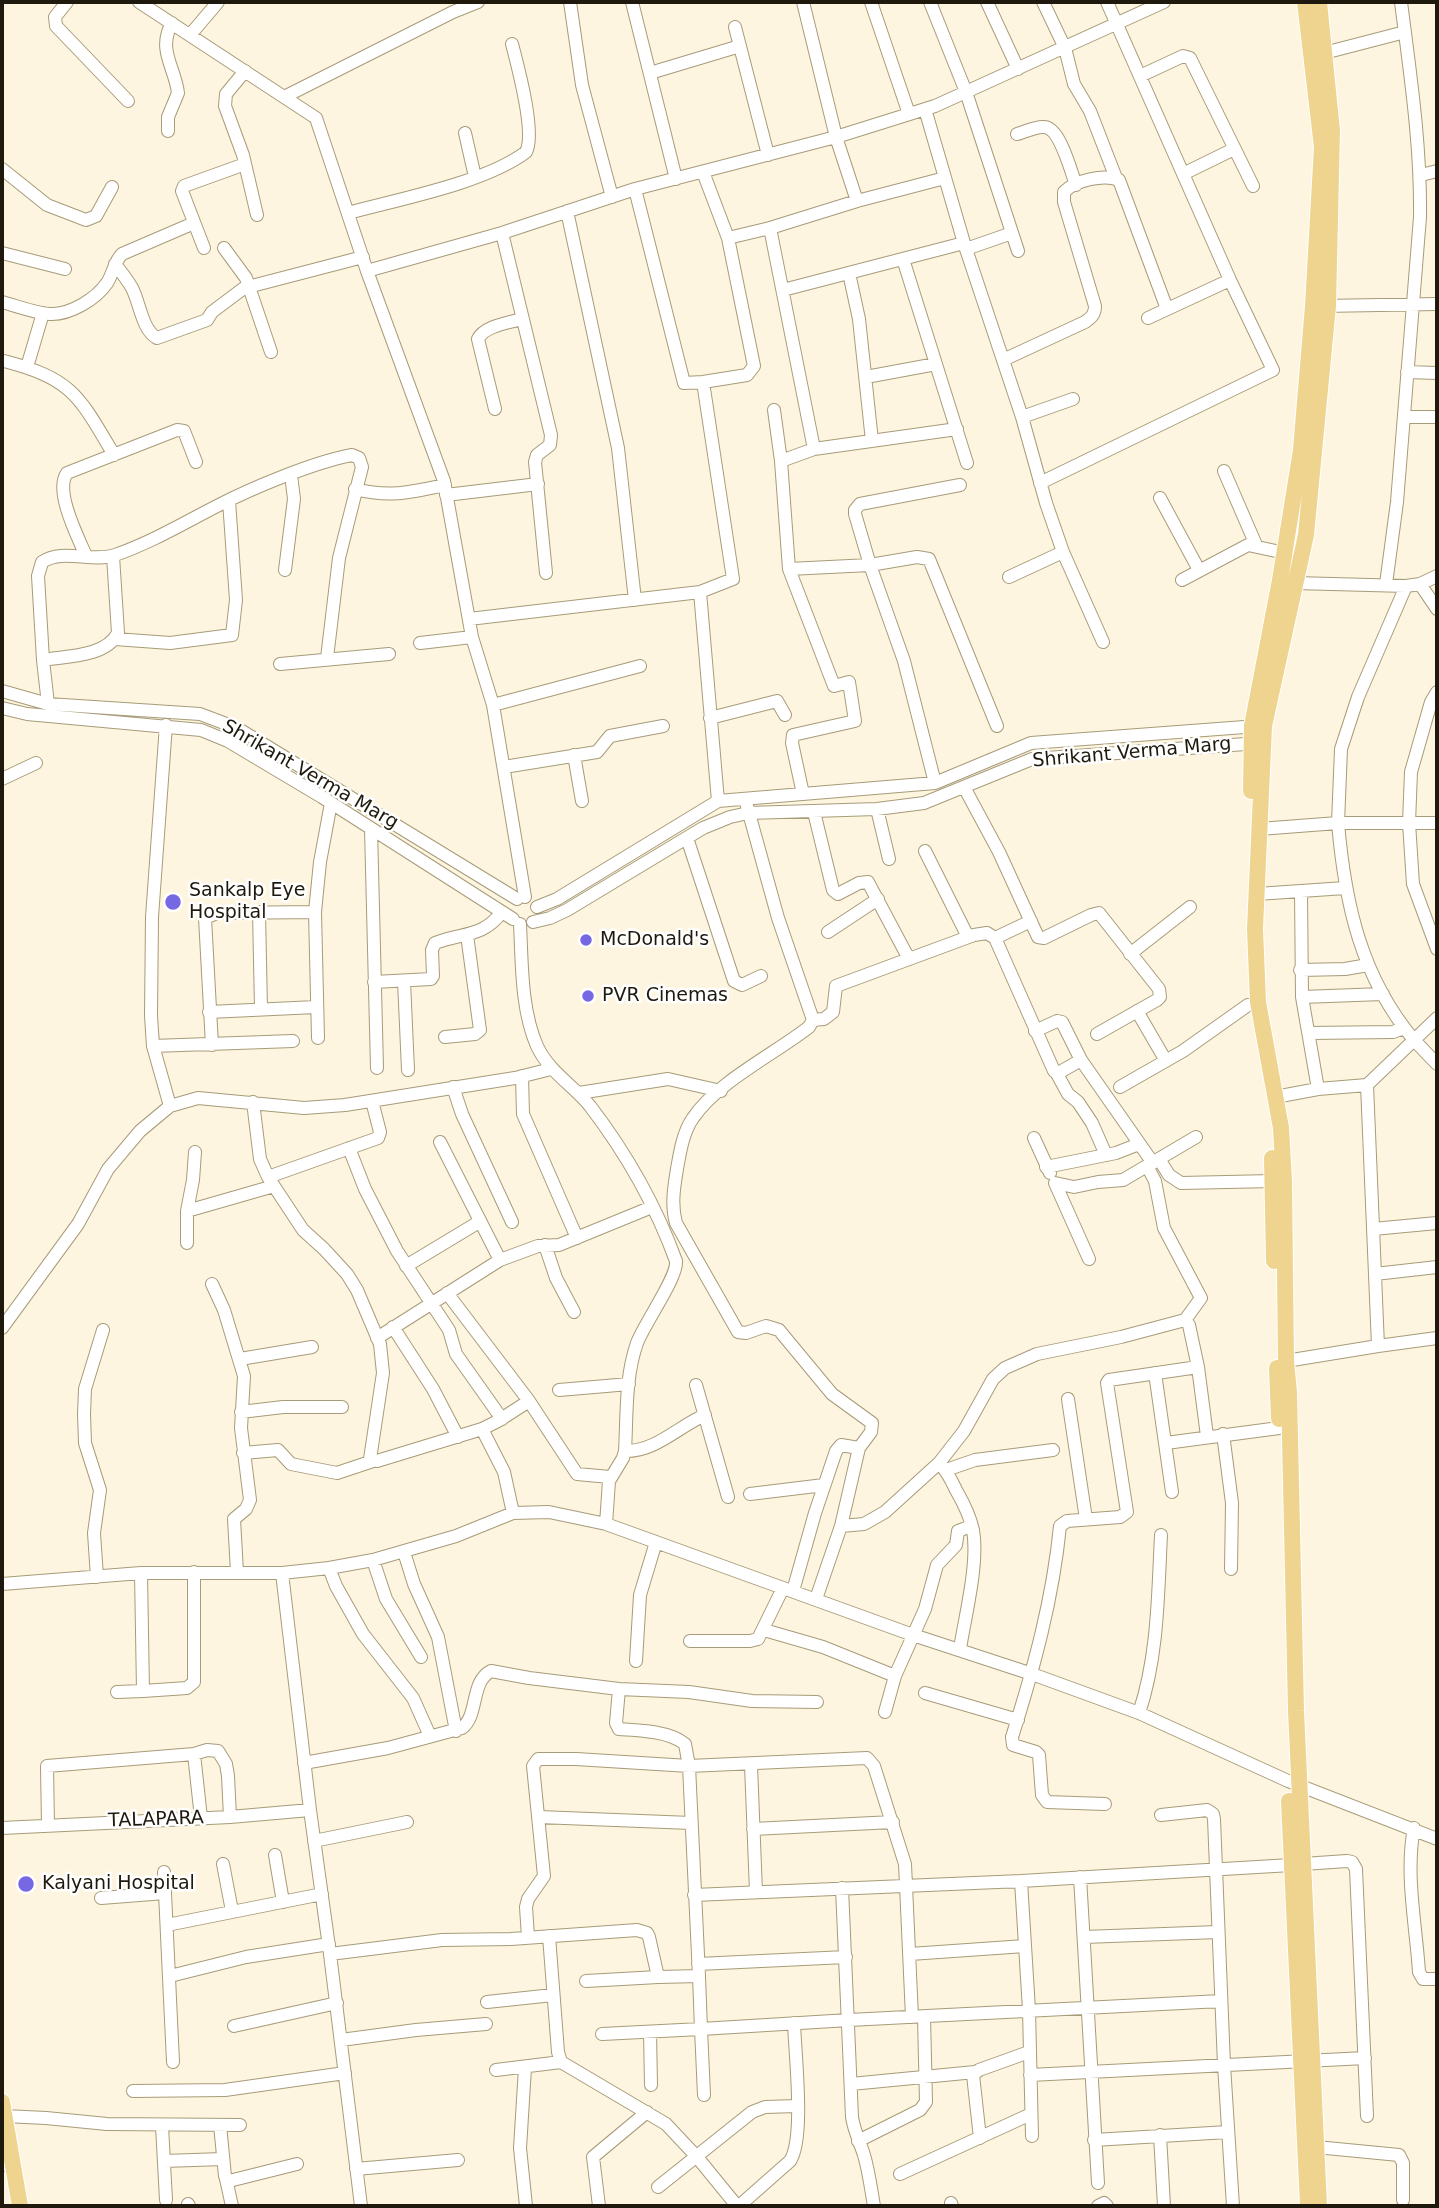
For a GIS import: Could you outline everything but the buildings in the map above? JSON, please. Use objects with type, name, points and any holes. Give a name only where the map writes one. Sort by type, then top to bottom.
[{"type":"main road","points":[[1305,2],[1322,147],[1320,306],[1301,450],[1258,726],[1245,913],[1248,1005],[1270,1124],[1273,1181],[1279,1428],[1307,2060],[1308,2206]]},
{"type":"main road","points":[[1258,726],[1306,535],[1332,131],[1319,2]]},
{"type":"main road","points":[[1257,743],[1259,828],[1255,929],[1258,1002],[1281,1128],[1284,1181],[1294,1784]]},
{"type":"main road","points":[[1307,2060],[1317,2147],[1320,2206]]},
{"type":"main road","points":[[3,2109],[20,2206]]},
{"type":"main road","points":[[2,2163],[10,2206]]},
{"type":"street","points":[[66,2],[55,17],[56,26],[128,101]]},
{"type":"street","points":[[139,2],[316,118],[367,271],[446,490],[472,637],[493,705],[503,767],[521,898],[510,910],[517,919],[530,1024],[536,1044],[551,1069],[579,1093],[619,1147],[652,1207],[670,1245],[677,1268],[673,1280],[647,1320],[637,1344],[629,1384],[625,1451],[610,1477],[606,1524]]},
{"type":"street","points":[[190,35],[218,2]]},
{"type":"street","points":[[285,97],[478,2]]},
{"type":"street","points":[[570,2],[582,85],[611,197]]},
{"type":"street","points":[[632,2],[676,179]]},
{"type":"street","points":[[803,2],[836,137],[857,201]]},
{"type":"street","points":[[871,2],[909,114]]},
{"type":"street","points":[[930,2],[966,92],[1018,251]]},
{"type":"street","points":[[987,2],[1018,69]]},
{"type":"street","points":[[1043,2],[1065,48],[1074,84],[1090,111],[1116,178],[1125,191],[1167,309]]},
{"type":"street","points":[[1040,483],[1273,370],[1230,280],[1107,2]]},
{"type":"street","points":[[367,271],[502,233],[635,189],[836,137],[925,109],[1164,2]]},
{"type":"street","points":[[1386,584],[1397,502],[1420,216],[1420,175],[1401,2]]},
{"type":"street","points":[[168,131],[168,117],[178,93],[166,55],[166,33],[172,23]]},
{"type":"street","points":[[735,27],[768,155]]},
{"type":"street","points":[[1324,53],[1405,32]]},
{"type":"street","points":[[348,214],[475,177],[520,157],[528,149],[525,99],[512,44]]},
{"type":"street","points":[[650,73],[740,46]]},
{"type":"street","points":[[1140,76],[1183,56],[1190,58],[1253,186]]},
{"type":"street","points":[[244,71],[226,94],[225,100],[245,164],[257,215]]},
{"type":"street","points":[[925,109],[965,246],[1022,417],[1063,552],[1103,642]]},
{"type":"street","points":[[1017,134],[1043,127],[1053,130],[1076,185]]},
{"type":"street","points":[[465,133],[475,177]]},
{"type":"street","points":[[1183,174],[1234,149]]},
{"type":"street","points":[[204,248],[183,191],[184,186],[245,164]]},
{"type":"street","points":[[2,169],[47,205],[86,220],[96,216],[112,187]]},
{"type":"street","points":[[1420,175],[1437,171]]},
{"type":"street","points":[[635,189],[684,383],[747,374],[754,366],[728,238],[703,172]]},
{"type":"street","points":[[728,238],[945,178]]},
{"type":"street","points":[[1003,359],[1092,317],[1095,306],[1063,202],[1064,192],[1076,185],[1102,178],[1116,178]]},
{"type":"street","points":[[567,211],[618,447],[635,600]]},
{"type":"street","points":[[2,302],[43,313],[60,313],[89,300],[107,283],[118,258],[128,251],[194,223]]},
{"type":"street","points":[[770,228],[814,449]]},
{"type":"street","points":[[502,233],[551,442],[536,458],[546,573]]},
{"type":"street","points":[[783,289],[1012,233]]},
{"type":"street","points":[[224,248],[246,278],[271,352]]},
{"type":"street","points":[[2,253],[65,269]]},
{"type":"street","points":[[115,264],[133,289],[148,329],[157,338],[207,320],[212,312],[249,286],[363,257]]},
{"type":"street","points":[[903,259],[967,463]]},
{"type":"street","points":[[849,273],[859,319],[872,441]]},
{"type":"street","points":[[1148,318],[1230,280]]},
{"type":"street","points":[[1320,306],[1437,304]]},
{"type":"street","points":[[27,367],[43,313]]},
{"type":"street","points":[[495,409],[479,335],[522,319]]},
{"type":"street","points":[[4,361],[27,367],[62,383],[72,391],[88,411],[114,454]]},
{"type":"street","points":[[866,377],[936,364]]},
{"type":"street","points":[[1407,372],[1437,373]]},
{"type":"street","points":[[469,619],[700,592],[733,579],[703,382]]},
{"type":"street","points":[[1022,417],[1073,399]]},
{"type":"street","points":[[774,410],[781,461],[789,569],[834,686],[849,682],[855,721],[793,735],[792,743],[803,794]]},
{"type":"street","points":[[1404,417],[1437,416]]},
{"type":"street","points":[[781,461],[814,449],[957,429]]},
{"type":"street","points":[[86,556],[68,512],[63,479],[67,473],[181,430],[187,436],[196,463]]},
{"type":"street","points":[[48,704],[43,660],[39,568],[41,562],[51,557],[113,556],[174,529],[229,500],[291,475],[352,455],[361,461],[339,558],[327,658]]},
{"type":"street","points":[[1224,471],[1256,545]]},
{"type":"street","points":[[285,570],[294,499],[291,475]]},
{"type":"street","points":[[355,489],[378,495],[538,484]]},
{"type":"street","points":[[935,783],[904,661],[855,514],[856,506],[866,502],[960,485]]},
{"type":"street","points":[[1160,498],[1199,570]]},
{"type":"street","points":[[115,639],[170,643],[232,635],[236,600],[229,500]]},
{"type":"street","points":[[1182,580],[1235,550],[1256,545],[1285,553]]},
{"type":"street","points":[[1009,577],[1063,552]]},
{"type":"street","points":[[43,660],[104,648],[115,639],[118,633],[113,556]]},
{"type":"street","points":[[789,569],[870,565],[917,557],[929,559],[997,726]]},
{"type":"street","points":[[1295,583],[1406,586],[1420,584],[1437,576]]},
{"type":"street","points":[[1420,584],[1437,609]]},
{"type":"street","points":[[1406,586],[1358,697],[1341,749],[1338,823],[1352,923],[1368,965],[1404,1028],[1437,1064]]},
{"type":"street","points":[[700,592],[719,801]]},
{"type":"street","points":[[420,643],[472,637]]},
{"type":"street","points":[[280,664],[389,654]]},
{"type":"street","points":[[493,705],[640,666]]},
{"type":"street","name":"Shrikant Verma Marg","points":[[2,691],[48,704],[200,714],[237,728],[521,898],[533,900],[537,907],[557,899],[719,801],[935,783],[1031,743],[1258,726]]},
{"type":"street","points":[[1437,692],[1431,702],[1411,772],[1409,823],[1413,884],[1437,949]]},
{"type":"street","points":[[710,718],[777,701],[785,715]]},
{"type":"street","name":"Shrikant Verma Marg","points":[[2,708],[27,714],[201,730],[228,741],[517,919],[550,918],[717,821],[748,813],[877,809],[924,803],[1032,759],[1257,743]]},
{"type":"street","points":[[166,725],[152,917],[153,1046],[170,1106]]},
{"type":"street","points":[[503,767],[597,752],[610,736],[663,726]]},
{"type":"street","points":[[574,755],[582,801]]},
{"type":"street","points":[[2,779],[36,762]]},
{"type":"street","points":[[964,787],[988,830],[1038,937],[1099,913],[1161,993],[1157,1000],[1097,1034]]},
{"type":"street","points":[[745,799],[778,918],[813,1020]]},
{"type":"street","points":[[318,1038],[315,912],[320,862],[331,803]]},
{"type":"street","points":[[877,809],[889,859]]},
{"type":"street","points":[[814,812],[835,893],[842,893],[864,881],[870,884],[909,959]]},
{"type":"street","points":[[1259,828],[1338,823],[1437,823]]},
{"type":"street","points":[[371,829],[377,1068]]},
{"type":"street","points":[[687,838],[734,981],[742,985],[761,976]]},
{"type":"street","points":[[926,851],[968,937]]},
{"type":"street","points":[[1257,894],[1345,888]]},
{"type":"street","points":[[1301,892],[1302,997],[1318,1089]]},
{"type":"street","points":[[828,932],[878,899]]},
{"type":"street","points":[[374,982],[431,979],[432,946],[441,940],[537,915],[537,907]]},
{"type":"street","points":[[1130,954],[1190,907]]},
{"type":"street","points":[[259,912],[261,1009]]},
{"type":"street","points":[[212,1045],[205,918],[217,913],[315,912]]},
{"type":"street","points":[[995,938],[1031,921]]},
{"type":"street","points":[[816,1600],[841,1526],[859,1448],[872,1432],[872,1423],[832,1394],[779,1330],[766,1326],[746,1333],[738,1332],[676,1223],[673,1213],[683,1142],[693,1118],[706,1103],[765,1056],[806,1030],[813,1020],[824,1019],[833,1012],[836,986],[968,937],[986,933],[995,938],[1035,1031],[1068,1094],[1078,1102],[1092,1123],[1105,1155]]},
{"type":"street","points":[[445,1038],[475,1034],[480,1030],[467,935]]},
{"type":"street","points":[[1300,970],[1345,969],[1368,965]]},
{"type":"street","points":[[404,981],[408,1069]]},
{"type":"street","points":[[1302,997],[1383,994]]},
{"type":"street","points":[[1120,1087],[1200,1040],[1248,1005]]},
{"type":"street","points":[[209,1012],[316,1007]]},
{"type":"street","points":[[1136,1011],[1166,1061]]},
{"type":"street","points":[[1275,1097],[1318,1089],[1367,1085],[1437,1018]]},
{"type":"street","points":[[1035,1031],[1060,1020],[1082,1060],[1153,1163],[1181,1183],[1273,1181]]},
{"type":"street","points":[[1309,1034],[1393,1032],[1404,1028]]},
{"type":"street","points":[[153,1046],[293,1041]]},
{"type":"street","points":[[1056,1072],[1082,1060]]},
{"type":"street","points":[[2,1328],[78,1224],[108,1170],[140,1131],[170,1106],[198,1098],[304,1108],[372,1101],[551,1069]]},
{"type":"street","points":[[522,1076],[523,1114],[577,1238]]},
{"type":"street","points":[[579,1093],[668,1079],[721,1091]]},
{"type":"street","points":[[1367,1085],[1378,1346]]},
{"type":"street","points":[[453,1087],[467,1125],[512,1222]]},
{"type":"street","points":[[187,1211],[271,1182],[380,1135],[372,1101]]},
{"type":"street","points":[[253,1102],[260,1159],[271,1182],[303,1230],[347,1273],[377,1338],[383,1373],[369,1455],[373,1461]]},
{"type":"street","points":[[1055,1183],[1074,1188],[1098,1182],[1124,1180],[1196,1137]]},
{"type":"street","points":[[1034,1138],[1089,1259]]},
{"type":"street","points":[[440,1142],[500,1260]]},
{"type":"street","points":[[1046,1167],[1127,1151],[1139,1144]]},
{"type":"street","points":[[349,1149],[375,1209],[406,1266],[449,1330],[456,1354],[502,1419]]},
{"type":"street","points":[[187,1243],[187,1211],[195,1152]]},
{"type":"street","points":[[841,1526],[864,1524],[885,1512],[943,1466],[993,1379],[1005,1368],[1037,1354],[1121,1337],[1185,1320],[1201,1298],[1164,1228],[1153,1163]]},
{"type":"street","points":[[377,1338],[500,1260],[545,1245],[559,1245],[652,1207]]},
{"type":"street","points":[[406,1266],[479,1222]]},
{"type":"street","points":[[1373,1229],[1437,1223]]},
{"type":"street","points":[[545,1245],[556,1278],[574,1312]]},
{"type":"street","points":[[1375,1274],[1437,1267]]},
{"type":"street","points":[[212,1284],[244,1376],[243,1453],[250,1500],[246,1509],[234,1519],[237,1572]]},
{"type":"street","points":[[447,1293],[530,1401],[576,1474],[610,1477]]},
{"type":"street","points":[[1185,1320],[1189,1325],[1198,1367],[1207,1436]]},
{"type":"street","points":[[393,1327],[433,1390],[458,1437]]},
{"type":"street","points":[[97,1577],[94,1533],[100,1490],[85,1443],[84,1413],[85,1389],[103,1330]]},
{"type":"street","points":[[1286,1361],[1437,1338]]},
{"type":"street","points":[[240,1359],[312,1347]]},
{"type":"street","points":[[1105,1804],[1052,1803],[1044,1799],[1039,1755],[1016,1748],[1012,1742],[1032,1674],[1051,1590],[1060,1526],[1067,1521],[1120,1517],[1127,1512],[1107,1383],[1109,1380],[1198,1367]]},
{"type":"street","points":[[1155,1373],[1172,1492]]},
{"type":"street","points":[[559,1390],[629,1384]]},
{"type":"street","points":[[696,1385],[728,1497]]},
{"type":"street","points":[[1068,1399],[1086,1520]]},
{"type":"street","points":[[243,1453],[278,1450],[291,1464],[337,1473],[482,1429],[530,1401]]},
{"type":"street","points":[[242,1412],[283,1407],[342,1408]]},
{"type":"street","points":[[625,1451],[634,1452],[649,1447],[679,1427],[705,1415]]},
{"type":"street","points":[[1166,1443],[1279,1428]]},
{"type":"street","points":[[482,1429],[504,1472],[513,1513]]},
{"type":"street","points":[[1223,1434],[1232,1503],[1231,1569]]},
{"type":"street","points":[[690,1641],[758,1639],[788,1589],[838,1447],[845,1445],[859,1448]]},
{"type":"street","points":[[943,1466],[1053,1450]]},
{"type":"street","points":[[943,1466],[966,1509],[971,1526],[973,1552],[960,1649]]},
{"type":"street","points":[[750,1494],[824,1485]]},
{"type":"street","points":[[2,1584],[141,1573],[282,1573],[329,1568],[404,1552],[456,1536],[513,1513],[549,1512],[606,1524],[1139,1713],[1294,1784],[1437,1839]]},
{"type":"street","points":[[885,1712],[895,1676],[925,1609],[937,1565],[957,1545],[958,1531],[971,1526]]},
{"type":"street","points":[[1139,1713],[1152,1648],[1161,1535]]},
{"type":"street","points":[[636,1661],[640,1595],[656,1542]]},
{"type":"street","points":[[404,1552],[414,1584],[438,1637],[456,1731]]},
{"type":"street","points":[[373,1560],[386,1599],[421,1657]]},
{"type":"street","points":[[329,1568],[363,1634],[413,1698],[430,1736]]},
{"type":"street","points":[[117,1692],[187,1688],[194,1682],[194,1572]]},
{"type":"street","points":[[141,1573],[144,1691]]},
{"type":"street","points":[[282,1573],[361,2206]]},
{"type":"street","points":[[764,1630],[823,1647],[895,1676]]},
{"type":"street","points":[[304,1763],[388,1748],[456,1731],[469,1722],[476,1693],[485,1674],[491,1671],[619,1689],[689,1692],[752,1701],[817,1702]]},
{"type":"street","points":[[619,1689],[616,1723],[619,1729],[643,1729],[685,1744],[689,1766],[704,2095]]},
{"type":"street","points":[[925,1693],[1018,1720]]},
{"type":"street","points":[[48,1826],[47,1766],[194,1754],[213,1750],[222,1756],[228,1776],[230,1817]]},
{"type":"street","points":[[194,1754],[201,1818]]},
{"type":"street","points":[[528,1937],[528,1899],[544,1876],[533,1766],[538,1759],[689,1766],[867,1758],[874,1766],[905,1864],[910,1954],[927,2078],[927,2096],[924,2106],[858,2141]]},
{"type":"street","points":[[751,1765],[756,1892]]},
{"type":"street","name":"TALAPARA","points":[[2,1828],[230,1817],[310,1810]]},
{"type":"street","points":[[1161,1815],[1211,1812],[1214,1819],[1233,2206]]},
{"type":"street","points":[[538,1817],[691,1823]]},
{"type":"street","points":[[314,1841],[407,1822]]},
{"type":"street","points":[[753,1829],[892,1822]]},
{"type":"street","points":[[1414,1828],[1411,1852],[1419,1972],[1423,1979],[1437,1979]]},
{"type":"street","points":[[275,1855],[283,1902]]},
{"type":"street","points":[[694,1895],[1021,1881],[1347,1861],[1355,1864],[1367,2116]]},
{"type":"street","points":[[223,1864],[232,1911]]},
{"type":"street","points":[[164,1872],[173,2062]]},
{"type":"street","points":[[1080,1877],[1098,2183]]},
{"type":"street","points":[[1021,1881],[1029,2010],[1032,2136]]},
{"type":"street","points":[[842,1888],[853,2128],[869,2175],[874,2206]]},
{"type":"street","points":[[101,1898],[165,1894]]},
{"type":"street","points":[[167,1925],[322,1894]]},
{"type":"street","points":[[170,1976],[246,1957],[442,1940],[642,1931],[649,1937],[658,1977]]},
{"type":"street","points":[[1084,1937],[1218,1931]]},
{"type":"street","points":[[549,1936],[561,2062]]},
{"type":"street","points":[[910,1954],[1025,1946]]},
{"type":"street","points":[[586,1981],[658,1977],[698,1970],[846,1957]]},
{"type":"street","points":[[487,2002],[553,1994]]},
{"type":"street","points":[[602,2034],[1222,2001]]},
{"type":"street","points":[[234,2026],[337,2003]]},
{"type":"street","points":[[496,2070],[561,2062],[666,2124],[738,2206],[795,2154],[797,2106],[794,2023]]},
{"type":"street","points":[[341,2040],[486,2024]]},
{"type":"street","points":[[650,2032],[652,2085]]},
{"type":"street","points":[[851,2084],[975,2072],[1029,2052]]},
{"type":"street","points":[[1030,2075],[1365,2058]]},
{"type":"street","points":[[525,2068],[520,2147],[526,2206]]},
{"type":"street","points":[[975,2072],[973,2080],[980,2138]]},
{"type":"street","points":[[133,2091],[225,2090],[345,2073]]},
{"type":"street","points":[[658,2187],[752,2112],[765,2107],[797,2106]]},
{"type":"street","points":[[3,2109],[162,2126],[240,2125]]},
{"type":"street","points":[[599,2206],[593,2157],[648,2112]]},
{"type":"street","points":[[900,2174],[1031,2114]]},
{"type":"street","points":[[220,2125],[232,2206]]},
{"type":"street","points":[[162,2126],[166,2200]]},
{"type":"street","points":[[1094,2140],[1228,2132]]},
{"type":"street","points":[[1160,2135],[1164,2206]]},
{"type":"street","points":[[1317,2147],[1399,2155],[1402,2163],[1403,2200]]},
{"type":"street","points":[[164,2161],[223,2159]]},
{"type":"street","points":[[356,2169],[458,2161]]},
{"type":"street","points":[[226,2179],[233,2181],[296,2164]]},
{"type":"street","points":[[1098,2206],[1104,2203],[1107,2206]]},
{"type":"place","name":"Sankalp Eye Hospital","points":[[173,902]]},
{"type":"place","name":"McDonald's","points":[[586,940]]},
{"type":"place","name":"PVR Cinemas","points":[[588,996]]},
{"type":"place","name":"Kalyani Hospital","points":[[26,1884]]}]
